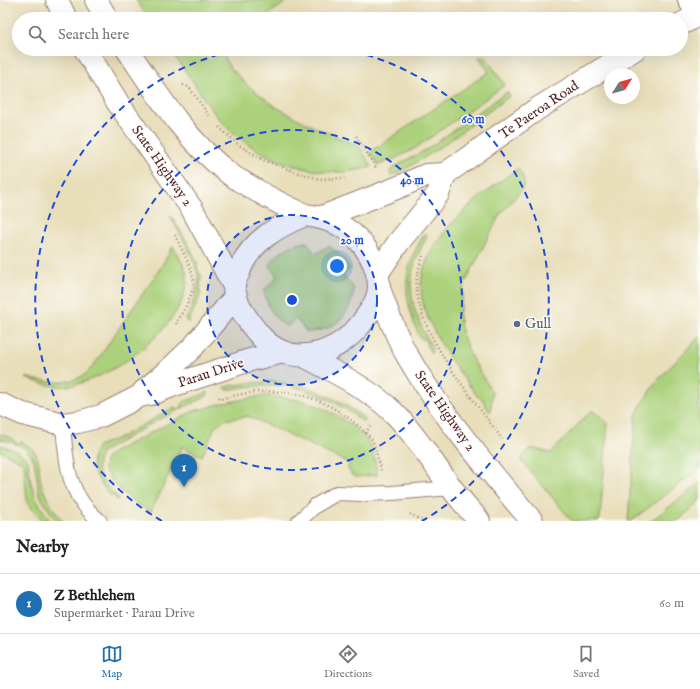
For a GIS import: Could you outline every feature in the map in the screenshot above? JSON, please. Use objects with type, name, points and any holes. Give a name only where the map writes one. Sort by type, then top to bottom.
[{"type":"main road","points":[[57,0],[63,12]]},
{"type":"main road","points":[[96,0],[103,12]]},
{"type":"main road","name":"State Highway 2","points":[[88,56],[118,103],[192,209],[235,291]]},
{"type":"main road","points":[[132,56],[157,94],[185,130],[231,176],[278,203],[341,226],[357,238],[366,248],[373,261],[378,281]]},
{"type":"main road","name":"Te Paeroa Road","points":[[445,174],[537,110],[624,56]]},
{"type":"main road","points":[[294,354],[321,353],[351,336],[373,306],[378,281],[398,243],[438,194],[445,174],[426,175],[399,187],[314,216],[284,223],[267,234],[253,248],[241,265],[235,291],[248,321],[264,341],[342,377],[377,399],[394,413],[451,488],[479,521]]},
{"type":"main road","name":"State Highway 2","points":[[378,281],[388,316],[404,350],[432,394],[472,449],[532,521]]},
{"type":"main road","name":"Parau Drive","points":[[140,396],[147,387],[171,368],[193,347],[235,291]]},
{"type":"main road","name":"Parau Drive","points":[[0,404],[23,414],[63,424],[90,420],[140,396],[151,394],[250,360],[294,354]]},
{"type":"lane","points":[[63,424],[66,462],[69,477],[87,509],[100,521]]},
{"type":"lane","points":[[299,521],[315,506],[337,493],[369,494],[451,488]]},
{"type":"path","points":[[189,87],[213,121]]},
{"type":"path","points":[[218,126],[238,145],[263,160],[320,179],[352,177]]},
{"type":"path","points":[[356,136],[379,172]]},
{"type":"path","points":[[174,235],[193,274],[193,286],[186,305],[176,323]]},
{"type":"path","points":[[423,254],[418,271],[417,291],[421,314],[447,362],[502,438]]},
{"type":"path","points":[[220,400],[234,396],[272,391],[293,393],[337,410],[356,424],[372,440],[382,474]]},
{"type":"green space","points":[[136,0],[289,0],[272,12],[144,12]]},
{"type":"green space","points":[[174,56],[223,56],[230,67],[248,86],[276,107],[312,126],[359,146],[372,167],[344,172],[326,172],[286,163],[261,152],[230,131],[216,116]]},
{"type":"green space","points":[[479,57],[486,58],[505,85],[414,149],[378,165],[370,152],[489,72]]},
{"type":"green space","points":[[507,92],[510,96],[452,139],[422,159],[391,176],[390,171],[393,168],[427,149]]},
{"type":"green space","points":[[518,168],[524,180],[523,188],[499,216],[464,285],[459,316],[462,333],[470,355],[492,392],[491,411],[489,411],[482,399],[477,396],[455,365],[434,331],[424,307],[421,285],[425,264],[435,245],[449,227],[483,194]]},
{"type":"green space","points":[[171,216],[188,243],[198,264],[197,267],[199,273],[201,274],[200,296],[188,323],[186,319],[197,290],[197,273],[192,257],[170,217]]},
{"type":"green space","points":[[425,233],[427,237],[414,266],[411,279],[411,292],[413,305],[423,331],[431,346],[431,353],[426,346],[427,343],[425,340],[420,338],[414,323],[410,310],[407,285],[411,260]]},
{"type":"green space","points":[[307,242],[315,254],[329,246],[341,256],[350,269],[343,275],[354,288],[349,306],[340,320],[326,328],[307,332],[295,318],[287,327],[278,319],[269,307],[264,291],[277,276],[269,265],[273,260],[285,249]]},
{"type":"green space","points":[[173,246],[185,268],[187,283],[177,309],[167,325],[153,339],[120,365],[85,382],[69,386],[52,386],[25,378],[63,382],[70,381],[87,373],[161,267]]},
{"type":"green space","points":[[700,336],[700,468],[631,521],[628,521],[636,414],[654,384]]},
{"type":"green space","points":[[275,381],[285,383],[287,385],[244,387],[227,390],[224,387],[247,383]]},
{"type":"green space","points":[[295,384],[315,390],[333,398],[366,420],[363,422],[330,400],[312,392],[292,387]]},
{"type":"green space","points":[[208,392],[207,396],[156,421],[102,452],[99,459],[98,472],[104,483],[118,498],[117,500],[114,495],[110,495],[101,484],[93,466],[94,453],[98,446],[121,437],[174,407],[178,409],[182,407],[184,402]]},
{"type":"green space","points":[[261,396],[287,398],[310,403],[321,407],[342,419],[367,440],[373,454],[377,475],[357,477],[352,475],[348,469],[349,463],[248,416],[224,420],[219,423],[215,427],[202,456],[182,447],[151,512],[124,494],[108,476],[104,469],[105,461],[110,454],[194,411],[224,403]]},
{"type":"green space","points":[[592,410],[608,423],[600,517],[599,521],[572,521],[521,460],[524,454],[530,449],[537,449],[551,453]]},
{"type":"green space","points":[[0,434],[12,438],[19,444],[21,441],[29,446],[37,455],[42,486],[51,505],[63,521],[57,521],[39,492],[35,464],[31,454],[18,445],[0,439]]},
{"type":"green space","points":[[0,445],[15,450],[28,460],[31,483],[36,499],[50,521],[43,521],[27,503],[24,463],[0,451]]},
{"type":"green space","points":[[700,483],[700,500],[678,521],[651,521]]},
{"type":"place","name":"Gull","points":[[517,324]]},
{"type":"place","name":"Z Bethlehem","points":[[184,487]]}]
